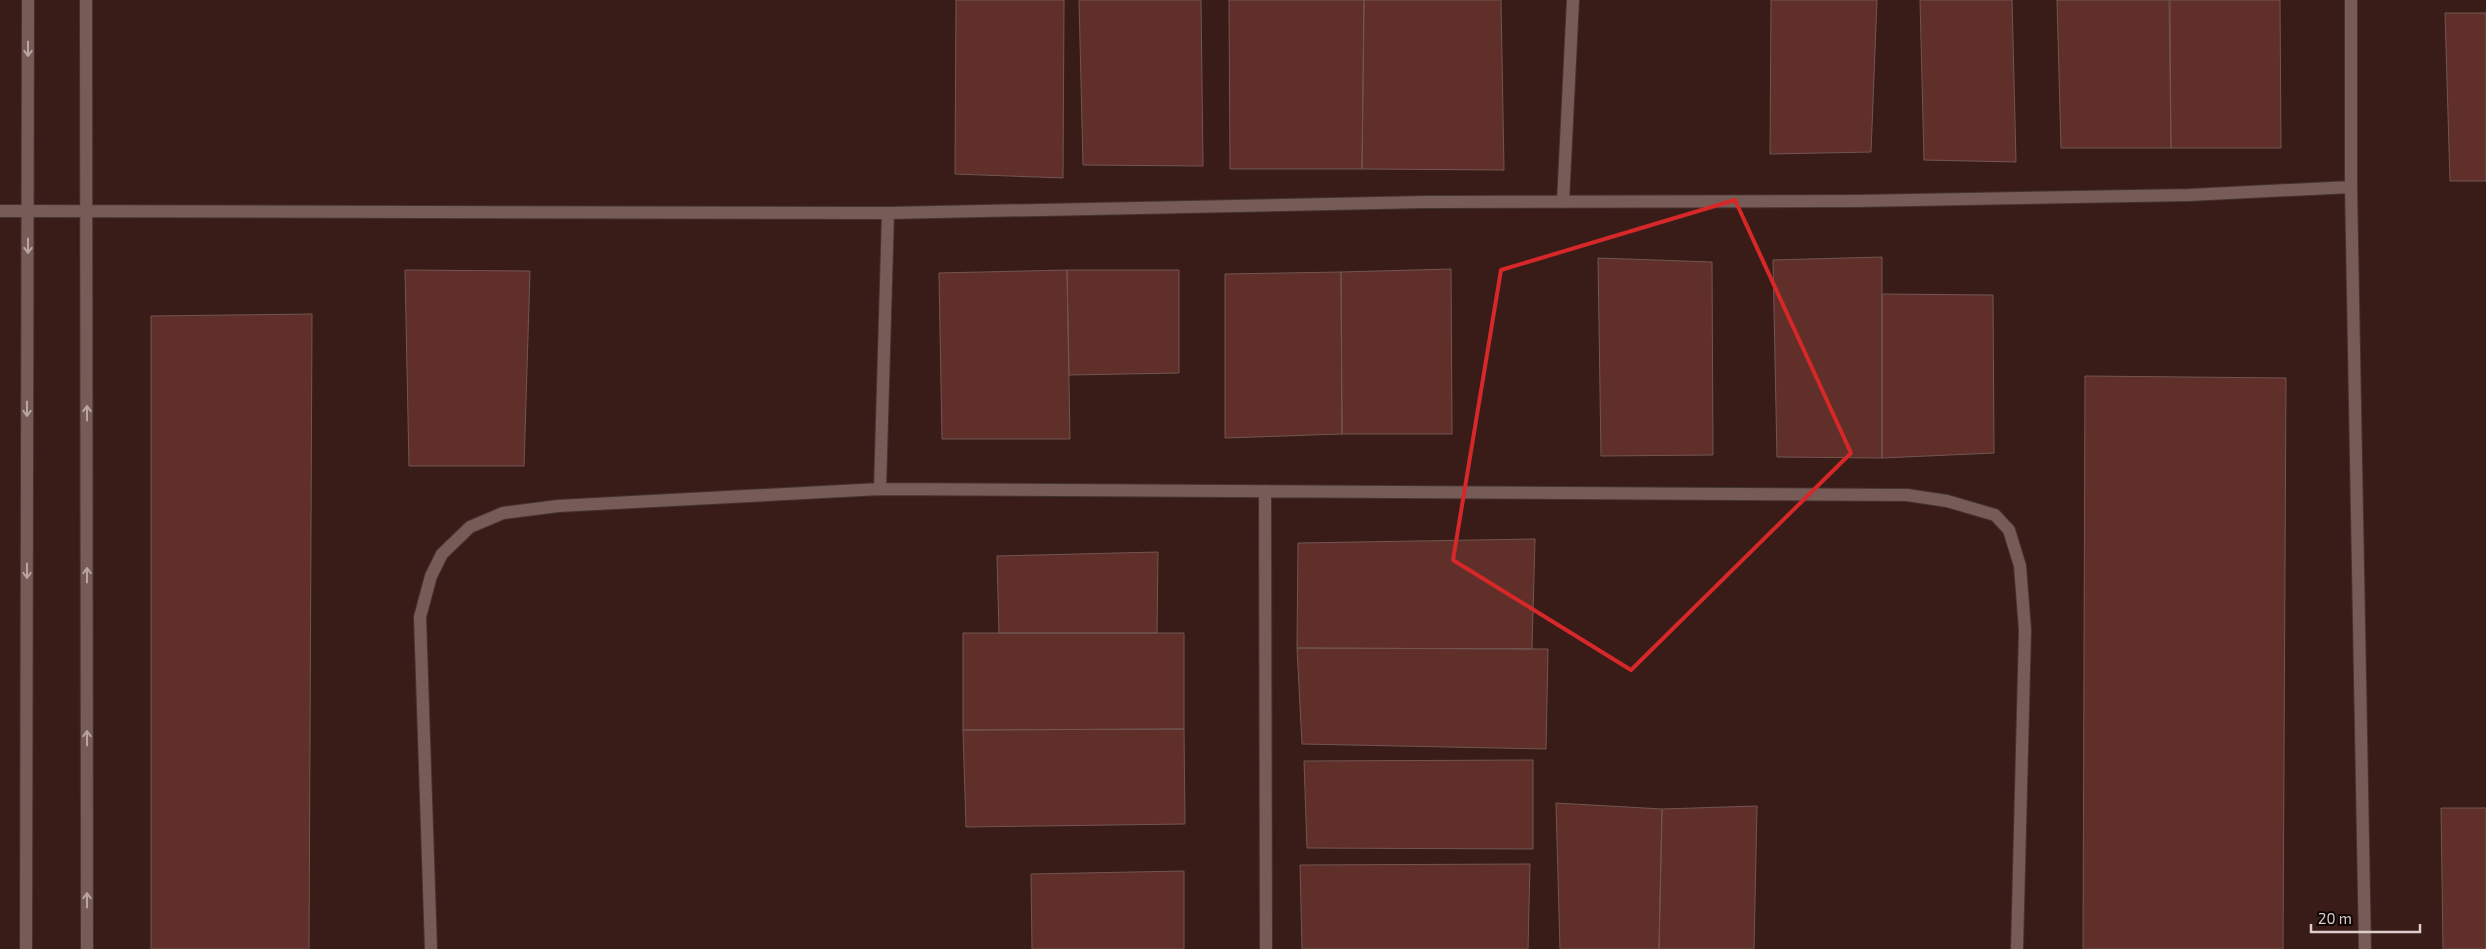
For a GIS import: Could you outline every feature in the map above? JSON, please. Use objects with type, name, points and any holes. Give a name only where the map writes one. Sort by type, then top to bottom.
[{"type":"street","points":[[26,949],[28,0]]},
{"type":"street","points":[[86,0],[88,211],[87,949]]},
{"type":"street","points":[[1563,202],[1573,0]]},
{"type":"street","points":[[2351,0],[2351,187],[2365,949]]},
{"type":"street","points":[[0,211],[888,213],[1425,202],[1847,201],[2189,195],[2351,187]]},
{"type":"street","points":[[880,489],[888,213]]},
{"type":"street","points":[[431,949],[420,616],[431,576],[442,554],[470,527],[504,513],[558,506],[880,489],[1906,495],[1947,501],[1995,515],[2009,530],[2020,566],[2025,630],[2017,949]]},
{"type":"street","points":[[1265,491],[1266,949]]},
{"type":"highlighted area","points":[[1735,200],[1851,453],[1631,670],[1453,560],[1501,270]]},
{"type":"shaded area","points":[[0,0],[2486,0],[2486,949],[0,949]]},
{"type":"building","points":[[956,0],[1064,0],[1063,178],[955,174]]},
{"type":"building","points":[[1079,0],[1201,0],[1203,166],[1083,165]]},
{"type":"building","points":[[1229,0],[1364,0],[1362,169],[1230,169]]},
{"type":"building","points":[[1364,0],[1501,0],[1504,170],[1362,169]]},
{"type":"building","points":[[1771,0],[1877,0],[1871,152],[1770,154]]},
{"type":"building","points":[[1920,0],[2012,0],[2016,162],[1924,160]]},
{"type":"building","points":[[2057,0],[2169,0],[2171,148],[2061,148]]},
{"type":"building","points":[[2170,0],[2280,0],[2281,148],[2171,148]]},
{"type":"building","points":[[2445,13],[2486,13],[2486,181],[2450,181]]},
{"type":"building","points":[[1882,257],[1882,458],[1777,457],[1773,260]]},
{"type":"building","points":[[1598,258],[1712,262],[1713,455],[1601,456]]},
{"type":"building","points":[[1451,269],[1452,434],[1342,434],[1341,272]]},
{"type":"building","points":[[405,270],[530,271],[524,466],[409,466]]},
{"type":"building","points":[[1067,270],[1070,439],[942,439],[939,273]]},
{"type":"building","points":[[1067,270],[1179,270],[1179,373],[1069,375]]},
{"type":"building","points":[[1341,272],[1342,434],[1225,438],[1225,274]]},
{"type":"building","points":[[1882,294],[1993,295],[1994,453],[1882,458]]},
{"type":"building","points":[[312,314],[309,949],[151,949],[151,316]]},
{"type":"building","points":[[2085,376],[2286,378],[2283,949],[2083,949]]},
{"type":"building","points":[[1535,539],[1532,649],[1297,648],[1298,543]]},
{"type":"building","points":[[1158,552],[1157,633],[999,633],[997,556]]},
{"type":"building","points":[[963,633],[1184,633],[1184,729],[963,730]]},
{"type":"building","points":[[1297,648],[1548,649],[1546,749],[1302,744]]},
{"type":"building","points":[[1184,729],[1185,824],[966,827],[963,730]]},
{"type":"building","points":[[1533,760],[1533,849],[1307,848],[1304,761]]},
{"type":"building","points":[[1556,803],[1662,809],[1659,949],[1560,949]]},
{"type":"building","points":[[1757,806],[1754,949],[1659,949],[1662,809]]},
{"type":"building","points":[[2441,808],[2486,808],[2486,949],[2443,949]]},
{"type":"building","points":[[1530,864],[1528,949],[1302,949],[1300,865]]},
{"type":"building","points":[[1184,871],[1184,949],[1032,949],[1031,874]]}]
